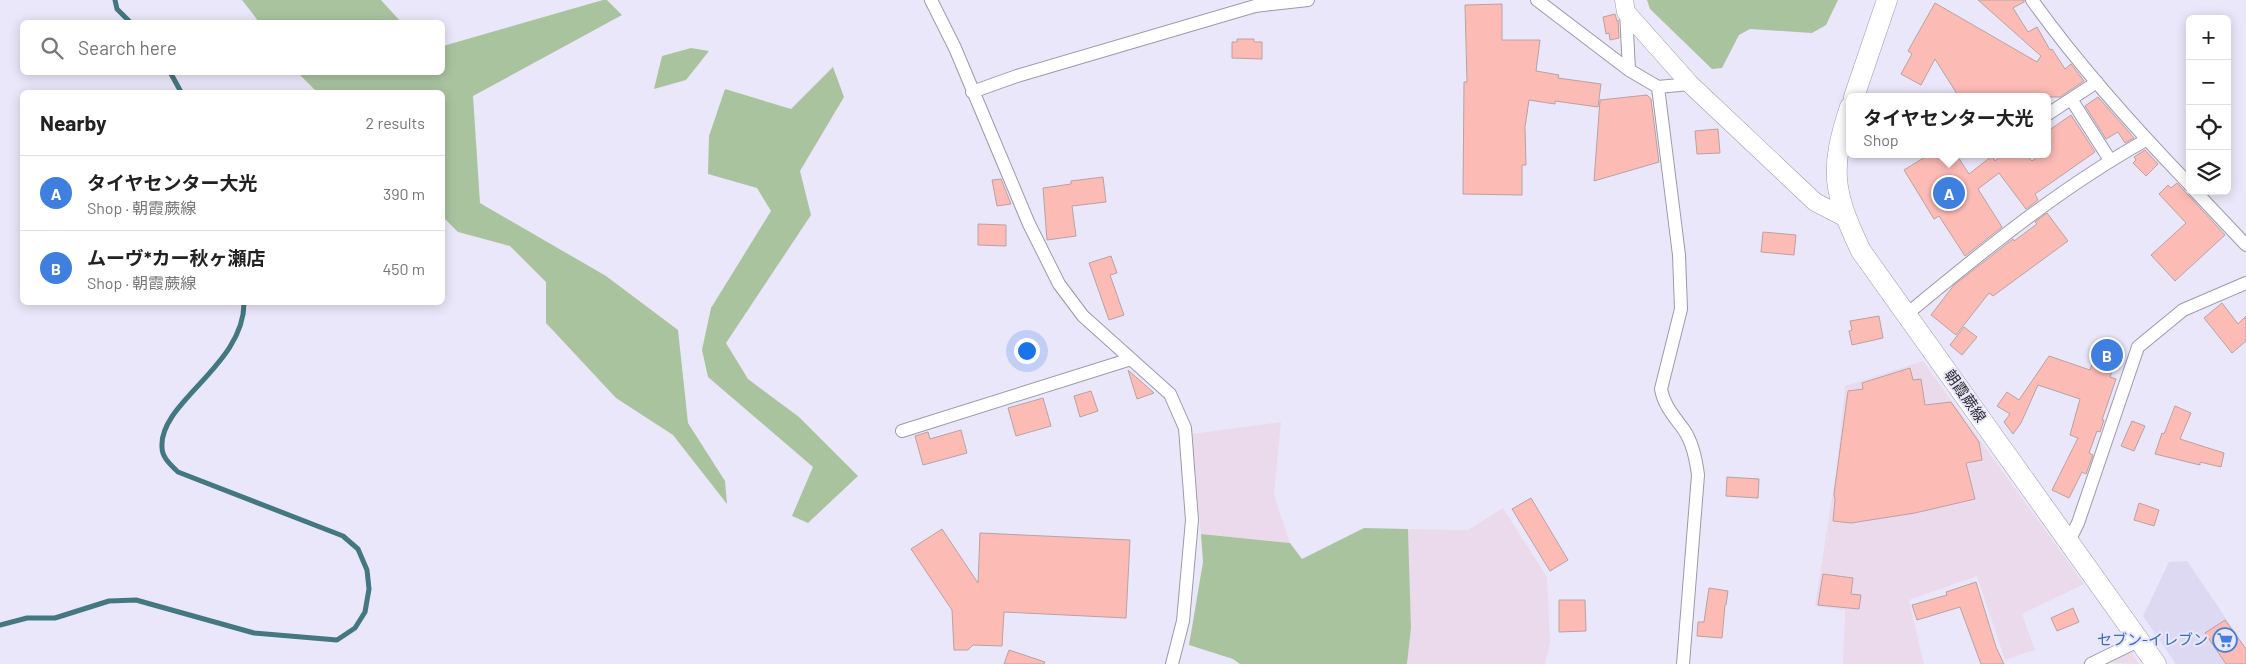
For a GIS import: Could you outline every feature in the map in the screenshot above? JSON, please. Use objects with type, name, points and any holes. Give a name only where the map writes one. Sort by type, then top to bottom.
[{"type":"main road","points":[[1855,93],[1887,0]]},
{"type":"main road","name":"朝霞蕨線","points":[[1846,118],[1840,135],[1836,162],[1838,193],[1844,217],[1861,251],[2156,664]]},
{"type":"street","points":[[931,0],[955,48],[972,92],[1030,224],[1059,284],[1083,316],[1170,394],[1185,428],[1192,520],[1183,621],[1172,664]]},
{"type":"street","points":[[972,92],[1017,76],[1255,6],[1308,0]]},
{"type":"street","points":[[1537,0],[1629,70],[1658,87],[1690,84]]},
{"type":"street","points":[[2032,0],[2053,29],[2146,140],[2186,181]]},
{"type":"street","points":[[1625,6],[1629,70]]},
{"type":"street","points":[[1625,6],[1690,84],[1814,202],[1844,217]]},
{"type":"street","points":[[2051,112],[2097,82]]},
{"type":"street","points":[[1658,87],[1679,255],[1680,309],[1660,389],[1663,402],[1685,431],[1695,453],[1698,475],[1683,664]]},
{"type":"street","points":[[2071,99],[2110,160]]},
{"type":"street","points":[[1907,314],[1980,254],[2110,160],[2146,140]]},
{"type":"street","points":[[2199,195],[2246,245]]},
{"type":"street","points":[[2069,541],[2078,524],[2138,347],[2183,310],[2246,283]]},
{"type":"street","points":[[902,431],[1131,359]]},
{"type":"street","points":[[2091,664],[2140,640]]},
{"type":"shaded area","points":[[1923,361],[2084,584],[2022,614],[2035,650],[2005,660],[1977,576],[1909,600],[1924,664],[1843,664],[1845,610],[1815,606],[1837,466],[1845,386]]},
{"type":"shaded area","points":[[1281,422],[1274,495],[1290,543],[1201,534],[1192,434]]},
{"type":"shaded area","points":[[1503,508],[1547,577],[1550,643],[1545,664],[1407,664],[1411,628],[1408,529],[1468,530]]},
{"type":"shaded area","points":[[2187,561],[2246,648],[2246,664],[2176,664],[2143,616],[2169,562]]},
{"type":"shaded area","points":[[2131,652],[2139,664],[2110,663]]},
{"type":"green space","points":[[242,0],[381,0],[399,20],[257,20]]},
{"type":"green space","points":[[603,0],[607,0],[622,15],[473,96],[480,203],[606,276],[678,330],[688,423],[725,481],[727,504],[673,435],[616,398],[546,323],[546,282],[510,246],[458,232],[445,219],[445,90],[315,90],[300,75],[445,75],[445,45]]},
{"type":"green space","points":[[1647,0],[1838,0],[1826,25],[1812,33],[1750,29],[1739,35],[1722,68],[1712,69],[1650,9]]},
{"type":"green space","points":[[691,48],[709,51],[686,80],[654,89],[662,56]]},
{"type":"green space","points":[[833,67],[844,97],[800,171],[811,215],[726,343],[748,379],[799,417],[858,476],[808,523],[792,516],[813,467],[708,377],[702,350],[711,308],[771,211],[757,188],[708,174],[709,136],[725,89],[791,109]]},
{"type":"green space","points":[[1364,528],[1408,529],[1411,628],[1407,664],[1240,664],[1233,659],[1189,645],[1203,562],[1201,534],[1290,543],[1302,559]]},
{"type":"building","points":[[1978,0],[2024,0],[2024,2],[2013,8],[2028,32],[2037,27],[2050,50],[2052,49],[2065,69],[2071,64],[2084,81],[2060,97],[2051,97],[2051,93],[1956,93],[1935,59],[1921,85],[1901,74],[1912,54],[1908,51],[1935,3],[2037,62],[2041,56]]},
{"type":"building","points":[[1502,4],[1502,40],[1540,40],[1536,71],[1559,75],[1558,78],[1601,84],[1598,107],[1555,101],[1555,104],[1529,100],[1525,127],[1526,165],[1522,165],[1522,195],[1463,194],[1464,82],[1467,82],[1465,5]]},
{"type":"building","points":[[1615,14],[1618,20],[1619,38],[1610,40],[1609,33],[1606,34],[1603,17]]},
{"type":"building","points":[[1237,39],[1254,39],[1254,42],[1262,42],[1262,59],[1232,58],[1232,42],[1237,42]]},
{"type":"building","points":[[1647,95],[1651,99],[1659,162],[1594,181],[1600,100]]},
{"type":"building","points":[[2098,97],[2134,138],[2125,143],[2118,132],[2106,139],[2085,106]]},
{"type":"building","points":[[2071,115],[2095,152],[2035,194],[2038,200],[2026,209],[1999,173],[1978,189],[2002,227],[1965,256],[1939,216],[1934,219],[1904,170],[1924,158],[1959,158],[1969,174],[1989,158],[1993,158],[1995,161],[1998,158],[2029,158],[2032,161],[2036,158],[2051,158],[2051,129]]},
{"type":"building","points":[[1718,129],[1720,153],[1697,154],[1695,131]]},
{"type":"building","points":[[2145,150],[2158,164],[2146,176],[2133,163],[2136,160],[2134,157]]},
{"type":"building","points":[[1103,177],[1106,202],[1072,206],[1076,236],[1047,240],[1043,188],[1071,184],[1071,181]]},
{"type":"building","points":[[1001,179],[1011,204],[997,206],[992,180]]},
{"type":"building","points":[[2177,183],[2186,195],[2225,235],[2175,281],[2151,255],[2186,223],[2159,194],[2168,185],[2171,188]]},
{"type":"building","points":[[2047,213],[2068,241],[1993,296],[1989,293],[1956,335],[1931,315],[1954,285],[2013,239],[2014,241],[2037,224],[2035,222]]},
{"type":"building","points":[[978,224],[1006,225],[1006,246],[978,245]]},
{"type":"building","points":[[1763,232],[1796,235],[1794,255],[1761,252]]},
{"type":"building","points":[[1111,256],[1117,273],[1110,275],[1124,315],[1109,320],[1089,263]]},
{"type":"building","points":[[2222,303],[2238,324],[2246,316],[2246,341],[2232,353],[2204,318]]},
{"type":"building","points":[[1879,316],[1883,338],[1852,345],[1849,331],[1852,330],[1850,321]]},
{"type":"building","points":[[1964,327],[1977,337],[1962,355],[1950,345]]},
{"type":"building","points":[[2100,343],[2120,350],[2110,377],[2116,379],[2102,420],[2104,420],[2100,432],[2097,431],[2089,453],[2093,455],[2086,474],[2082,472],[2069,498],[2052,490],[2078,438],[2070,435],[2080,399],[2038,385],[2021,423],[2013,434],[2004,422],[2010,414],[1997,406],[2007,392],[2019,400],[2049,356],[2090,370]]},
{"type":"building","points":[[1910,368],[1913,380],[1921,379],[1925,405],[1951,402],[1979,442],[1982,460],[1966,463],[1975,499],[1915,513],[1851,523],[1833,521],[1834,494],[1848,391],[1863,389],[1862,383]]},
{"type":"building","points":[[1128,370],[1154,393],[1137,399]]},
{"type":"building","points":[[1091,391],[1098,411],[1080,417],[1074,396]]},
{"type":"building","points":[[1043,398],[1051,426],[1016,436],[1008,408]]},
{"type":"building","points":[[2175,406],[2191,413],[2180,439],[2224,453],[2221,467],[2200,462],[2200,465],[2155,454],[2162,433],[2164,434]]},
{"type":"building","points":[[2132,421],[2145,426],[2134,451],[2121,446]]},
{"type":"building","points":[[961,430],[967,453],[923,465],[915,436],[928,432],[930,439]]},
{"type":"building","points":[[1727,477],[1759,479],[1758,498],[1726,496]]},
{"type":"building","points":[[1531,498],[1568,560],[1550,571],[1512,509]]},
{"type":"building","points":[[2139,503],[2159,510],[2154,526],[2134,520]]},
{"type":"building","points":[[942,529],[978,583],[980,533],[1130,540],[1126,618],[1004,612],[1002,646],[973,645],[968,650],[954,650],[952,610],[911,549]]},
{"type":"building","points":[[1823,574],[1853,578],[1851,594],[1861,595],[1859,609],[1818,605]]},
{"type":"building","points":[[1976,582],[1996,647],[2004,664],[1981,664],[1960,607],[1917,620],[1912,605],[1947,595],[1946,592]]},
{"type":"building","points":[[1709,588],[1728,591],[1722,638],[1697,636],[1698,622],[1704,622]]},
{"type":"building","points":[[1559,600],[1585,600],[1586,631],[1559,632]]},
{"type":"building","points":[[2073,608],[2079,622],[2057,631],[2051,618]]},
{"type":"building","name":"セブン-イレブン","points":[[2225,620],[2246,649],[2246,664],[2226,664],[2205,633]]},
{"type":"building","points":[[1009,650],[1045,662],[1044,664],[1004,664]]},
{"type":"waterway","points":[[115,0],[117,9],[128,20]]},
{"type":"waterway","points":[[172,75],[180,90]]},
{"type":"waterway","points":[[0,625],[27,618],[55,618],[109,601],[136,600],[254,633],[337,640],[355,628],[365,612],[369,589],[367,570],[358,549],[343,536],[178,472],[167,461],[162,451],[165,430],[174,414],[218,364],[231,345],[241,324],[244,305]]},
{"type":"place","name":"タイヤセンター大光","points":[[1949,193]]},
{"type":"place","name":"ムーヴ*カー秋ヶ瀬店","points":[[2107,355]]},
{"type":"place","name":"セブン-イレブン","points":[[2225,640]]}]
